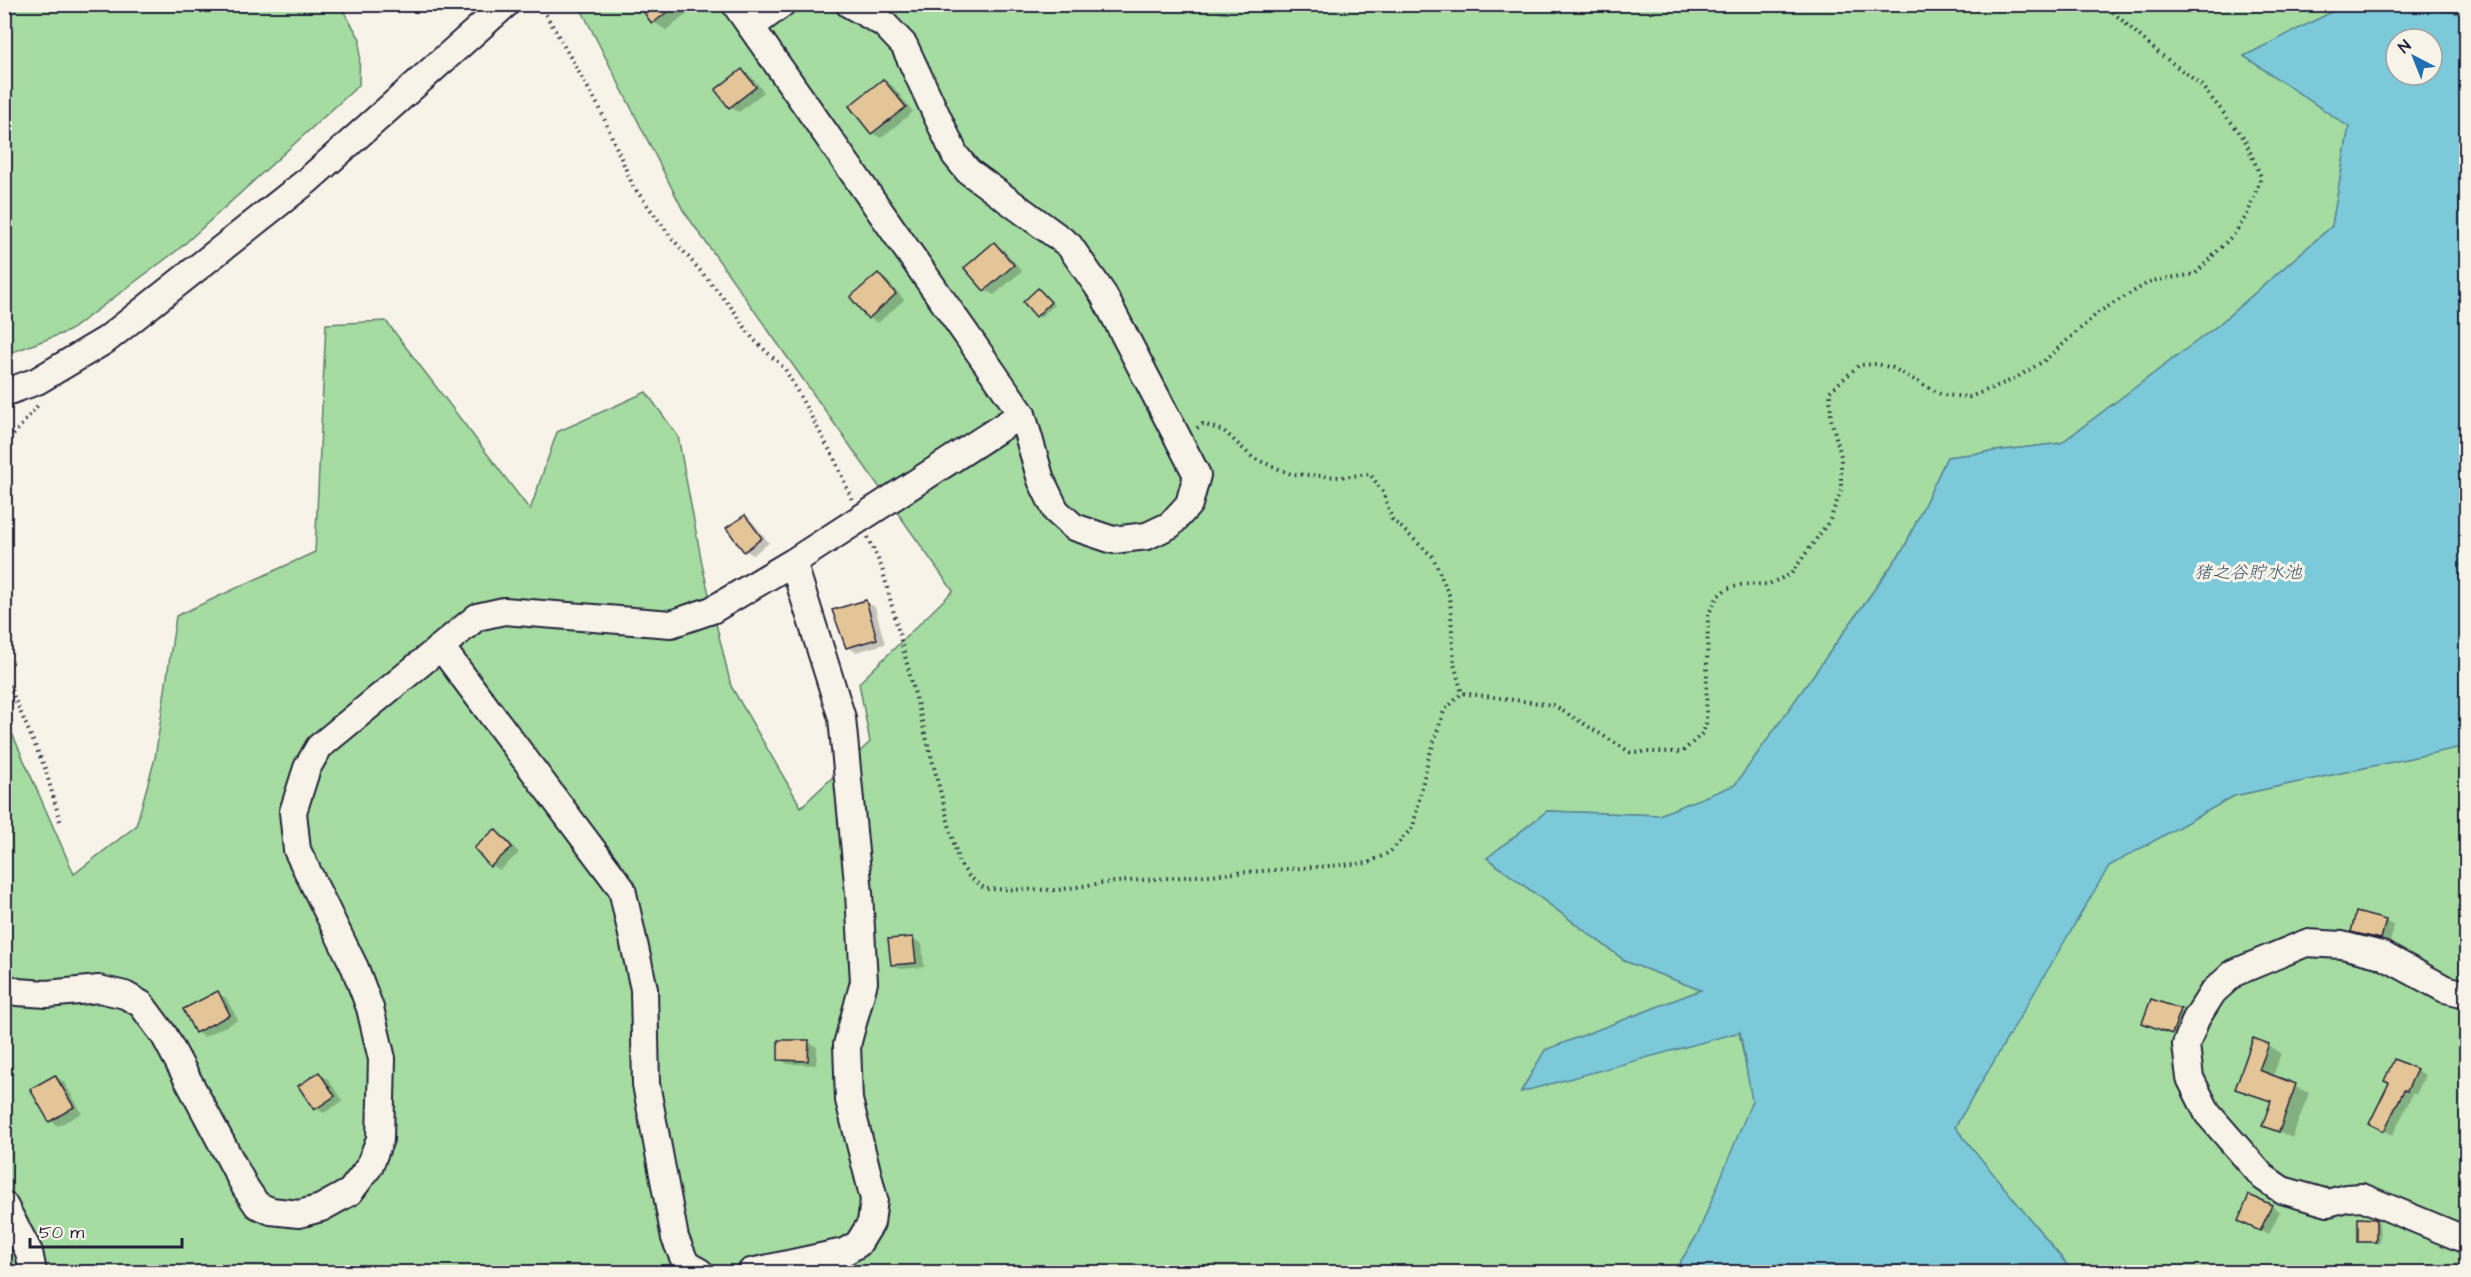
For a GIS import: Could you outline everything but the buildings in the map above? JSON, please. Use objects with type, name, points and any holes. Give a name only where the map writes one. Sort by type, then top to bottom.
[{"type":"street","points":[[4,393],[37,381],[106,340],[307,181],[506,4]]},
{"type":"street","points":[[735,4],[1022,414],[1041,480],[1056,511],[1074,527],[1113,540],[1147,536],[1170,525],[1190,504],[1197,475],[1087,269],[1069,245],[968,171],[955,155],[904,45],[884,24],[849,4]]},
{"type":"street","points":[[751,27],[782,4]]},
{"type":"street","points":[[4,987],[17,992],[46,994],[99,989],[125,995],[141,1004],[164,1035],[245,1187],[257,1205],[271,1211],[299,1214],[321,1208],[350,1191],[369,1167],[380,1138],[382,1059],[370,1008],[355,968],[297,850],[293,812],[307,768],[319,747],[477,617],[504,611],[671,624],[712,610],[793,562],[1022,414]]},
{"type":"street","points":[[750,1272],[844,1252],[858,1244],[871,1224],[874,1198],[849,1100],[847,1045],[864,982],[859,893],[842,718],[793,562]]},
{"type":"street","points":[[441,647],[622,889],[644,989],[646,1084],[675,1238],[687,1264],[700,1272]]},
{"type":"street","points":[[2466,992],[2445,989],[2382,955],[2342,945],[2306,943],[2234,973],[2213,992],[2196,1019],[2186,1045],[2190,1078],[2208,1114],[2263,1177],[2282,1190],[2328,1203],[2362,1197],[2466,1240]]},
{"type":"street","points":[[4,1205],[29,1251],[33,1272]]},
{"type":"path","points":[[540,4],[552,30],[600,109],[633,186],[671,237],[729,304],[753,339],[785,369],[834,458],[882,568],[959,863],[969,876],[985,889],[1057,890],[1102,883],[1368,863],[1390,852],[1413,827],[1428,759],[1444,711],[1462,693]]},
{"type":"path","points":[[1462,693],[1553,705],[1630,752],[1682,752],[1703,733],[1706,723],[1708,615],[1718,596],[1726,589],[1741,585],[1769,584],[1791,574],[1830,520],[1841,490],[1841,456],[1831,420],[1830,391],[1859,365],[1877,363],[1942,395],[1970,397],[2014,379],[2044,361],[2099,312],[2151,281],[2195,274],[2235,233],[2247,215],[2261,177],[2244,138],[2200,84],[2155,50],[2104,4]]},
{"type":"path","points":[[1179,441],[1203,424],[1224,431],[1253,458],[1290,474],[1340,477],[1370,474],[1383,492],[1392,519],[1433,557],[1450,597],[1454,664],[1462,693]]},
{"type":"path","points":[[4,674],[45,768],[61,824]]},
{"type":"green space","points":[[5,4],[340,5],[360,39],[359,85],[179,249],[69,331],[5,355]]},
{"type":"green space","points":[[579,5],[2346,5],[2244,56],[2349,127],[2332,226],[2217,326],[2061,443],[1947,457],[1904,548],[1735,785],[1659,815],[1547,811],[1487,858],[1627,962],[1701,990],[1545,1050],[1521,1091],[1739,1032],[1753,1101],[1698,1234],[1674,1272],[5,1272],[4,715],[74,874],[136,826],[155,758],[176,616],[315,552],[326,324],[386,321],[530,510],[557,432],[646,392],[678,436],[703,569],[731,686],[801,807],[870,742],[859,683],[953,591],[683,210]]},
{"type":"green space","points":[[2414,5],[2466,5],[2466,15]]},
{"type":"green space","points":[[2466,746],[2466,1272],[2073,1272],[1955,1127],[2108,866],[2234,796]]},
{"type":"water","name":"猪之谷貯水池","points":[[2346,5],[2414,5],[2466,15],[2466,746],[2234,796],[2109,866],[1955,1127],[2073,1272],[1674,1272],[1698,1234],[1752,1101],[1740,1032],[1521,1092],[1545,1050],[1701,990],[1627,962],[1487,858],[1547,811],[1659,815],[1735,785],[1904,548],[1947,457],[2061,443],[2217,326],[2332,226],[2349,127],[2244,56]]}]
